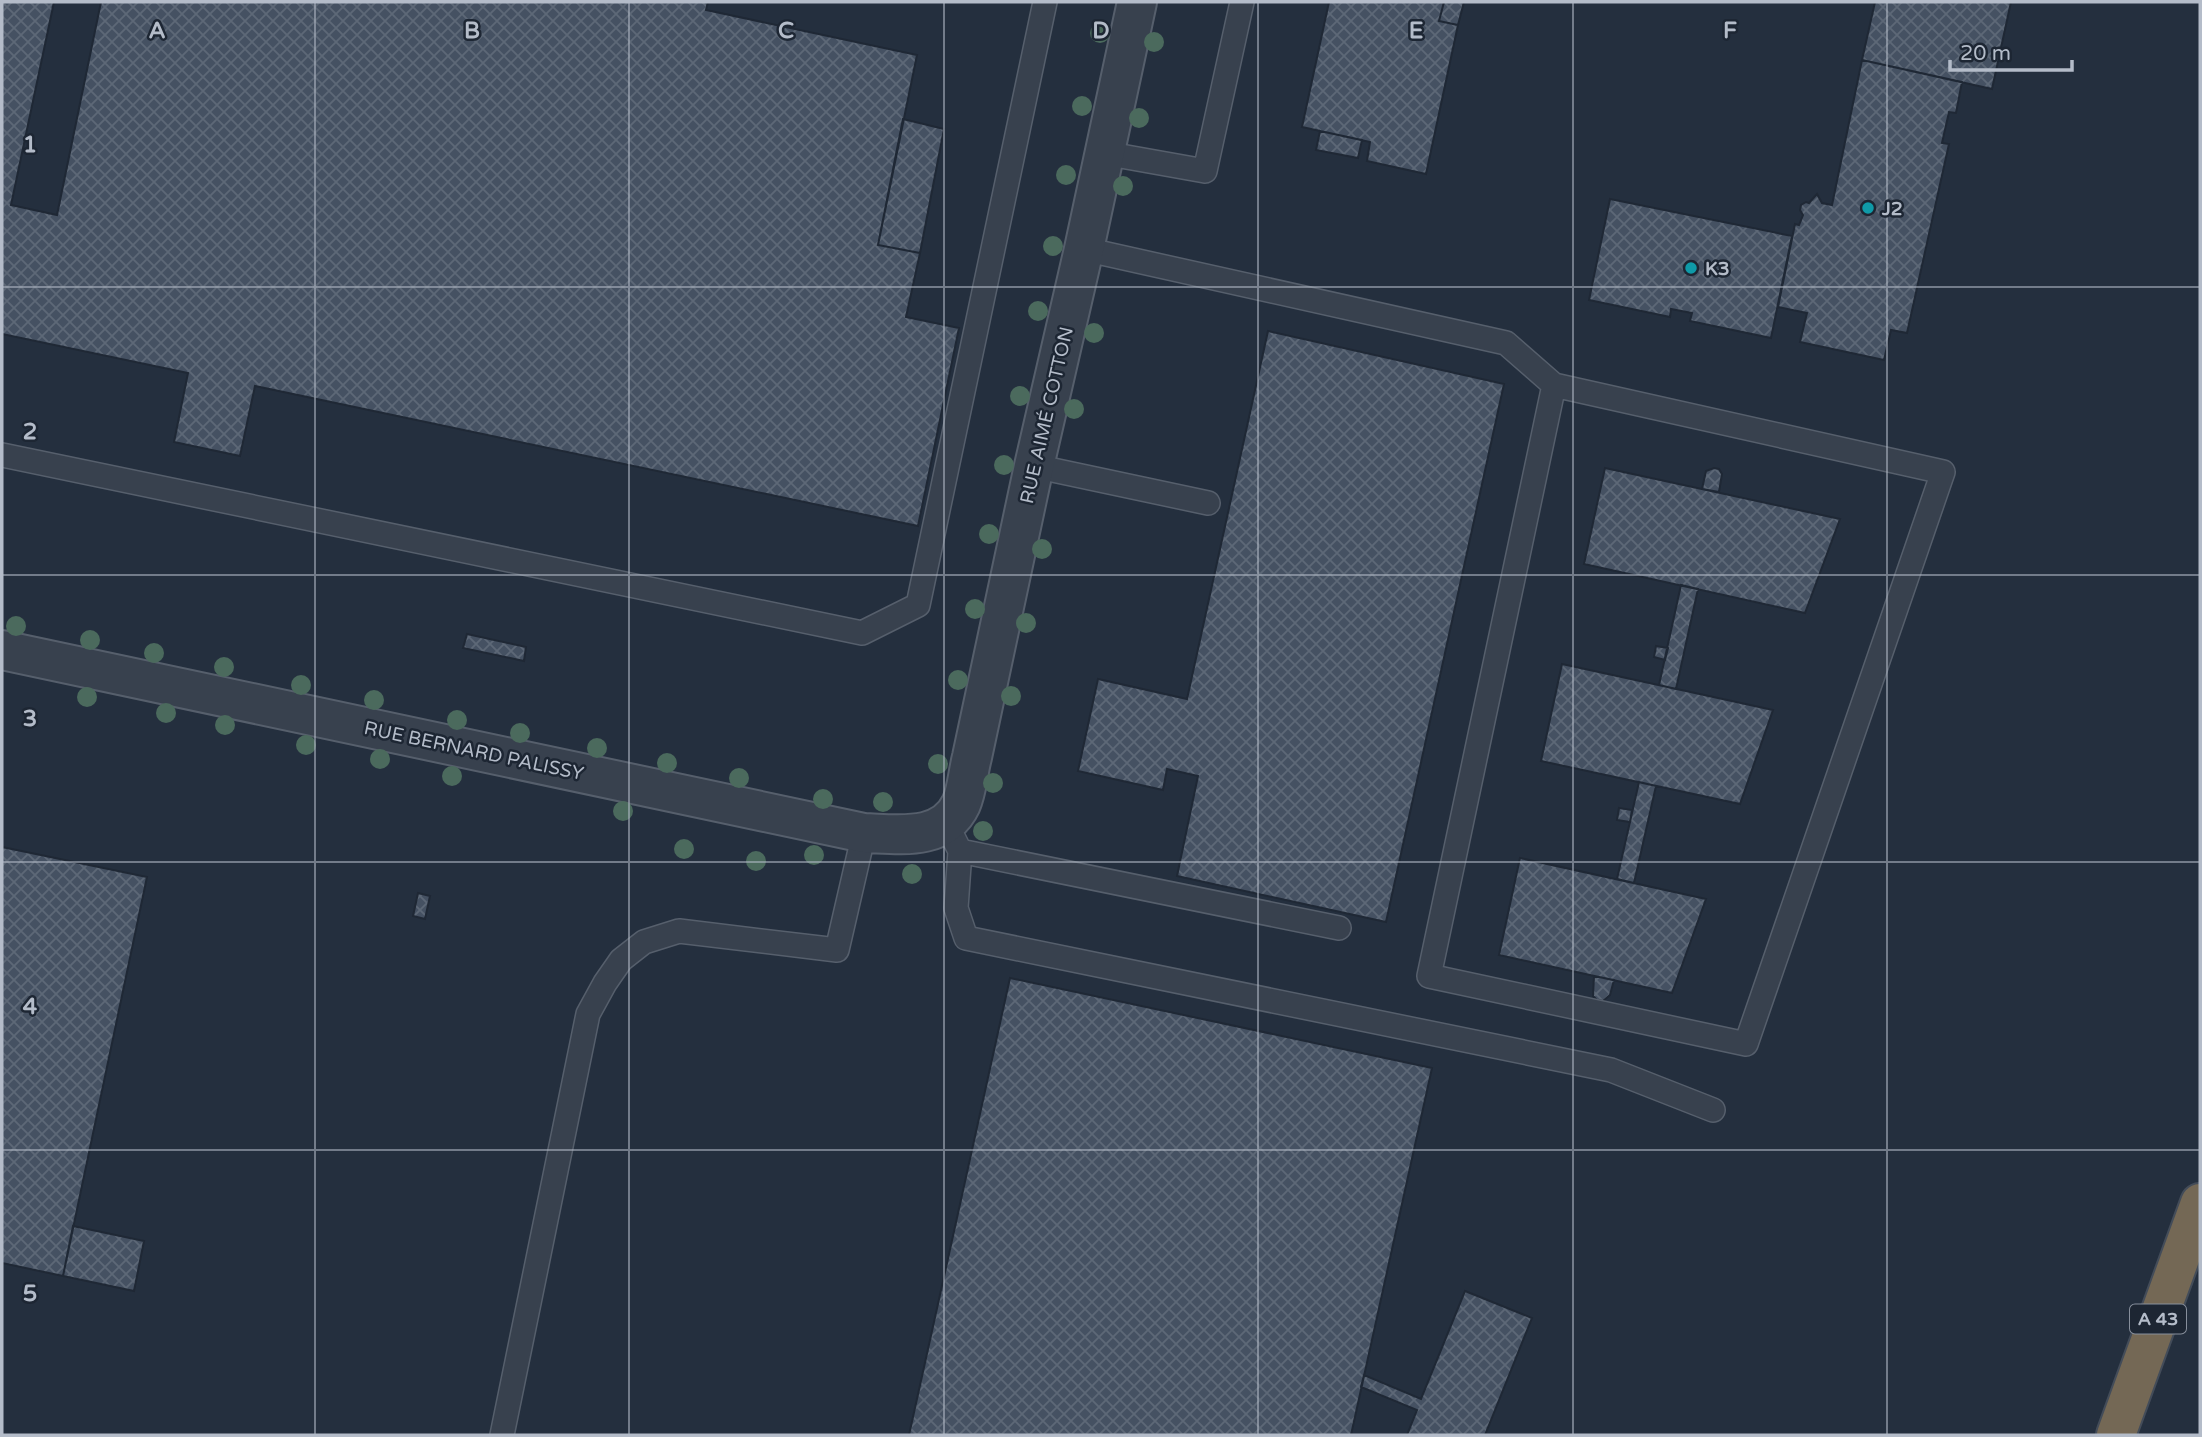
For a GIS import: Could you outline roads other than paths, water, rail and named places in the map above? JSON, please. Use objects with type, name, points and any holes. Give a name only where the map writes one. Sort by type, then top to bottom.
[{"type":"highway","name":"A 43","points":[[2116,1435],[2200,1203]]},
{"type":"street","name":"RUE AIMÉ COTTON","points":[[953,837],[1137,2]]},
{"type":"street","name":"RUE BERNARD PALISSY","points":[[2,650],[864,833],[953,837]]},
{"type":"lane","points":[[2,455],[862,633],[918,605],[1045,2]]},
{"type":"lane","points":[[1104,153],[1205,171],[1242,2]]},
{"type":"lane","points":[[1084,249],[1506,343],[1554,384],[1943,472],[1746,1044],[1429,976],[1554,384]]},
{"type":"lane","points":[[1034,466],[1208,503]]},
{"type":"lane","points":[[502,1435],[588,1014],[605,983],[621,960],[644,942],[679,931],[837,950],[864,833]]},
{"type":"lane","points":[[1339,928],[953,837],[956,908],[966,938],[1611,1070],[1713,1110]]},
{"type":"place","name":"J2","points":[[1868,208]]},
{"type":"place","name":"K3","points":[[1691,268]]}]
